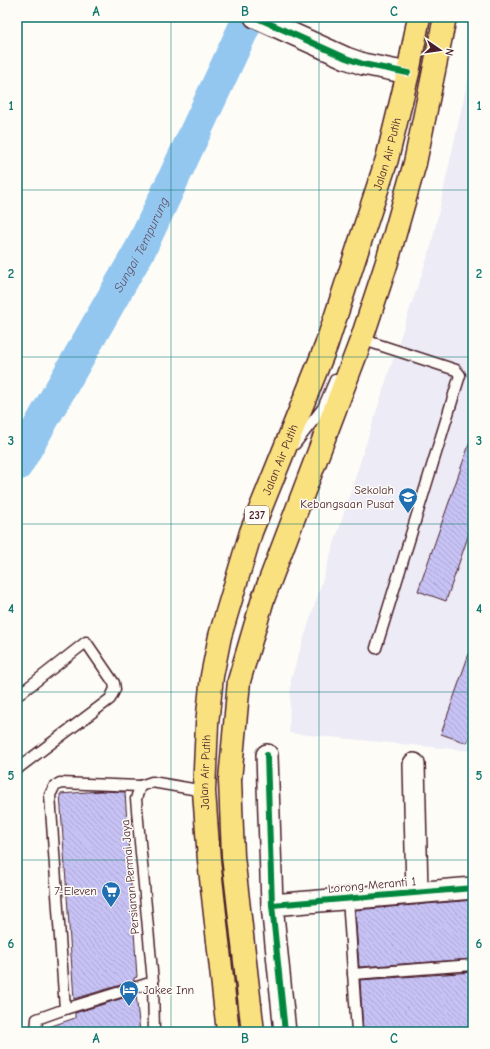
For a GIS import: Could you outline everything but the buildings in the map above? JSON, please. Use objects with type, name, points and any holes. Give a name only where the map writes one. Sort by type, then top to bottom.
[{"type":"main road","name":"Jalan Air Putih","points":[[228,1032],[222,965],[209,860],[204,791],[207,724],[212,676],[220,636],[251,532],[275,469],[326,346],[387,158],[408,73],[419,17]]},
{"type":"main road","name":"Jalan Air Putih","points":[[253,1032],[233,856],[230,780],[240,680],[263,599],[362,338],[386,265],[415,163],[445,17]]},
{"type":"main road","points":[[218,1032],[222,965]]},
{"type":"street","points":[[255,17],[281,27],[352,60],[363,64],[408,73]]},
{"type":"street","points":[[267,755],[272,905],[285,1032]]},
{"type":"street","points":[[414,764],[417,892]]},
{"type":"street","name":"Lorong Meranti 1","points":[[272,905],[473,888]]},
{"type":"lane","points":[[275,469],[323,408],[348,351],[362,338],[456,370],[460,375],[376,648]]},
{"type":"lane","points":[[17,696],[86,642],[114,683],[114,689],[110,699],[17,769]]},
{"type":"lane","points":[[65,1009],[50,795],[54,787],[60,783],[140,786],[152,782],[174,784],[204,791]]},
{"type":"lane","name":"Persiaran Permai Jaya","points":[[140,786],[136,799],[153,982],[154,1032]]},
{"type":"lane","points":[[348,898],[357,1032]]},
{"type":"lane","points":[[353,974],[473,965]]},
{"type":"lane","points":[[36,1032],[37,1019],[153,982]]},
{"type":"shaded area","name":"Sekolah Kebangsaan Pusat","points":[[473,57],[473,751],[289,733],[291,679],[396,350],[431,247]]},
{"type":"waterway","name":"Sungai Tempurung","points":[[17,465],[141,248],[249,17]]},
{"type":"cycle path","points":[[255,17],[346,58],[363,64],[408,73]]},
{"type":"cycle path","points":[[267,755],[272,905],[285,1032]]},
{"type":"cycle path","points":[[272,905],[473,888]]},
{"type":"place","name":"Sekolah Kebangsaan Pusat","points":[[408,514]]},
{"type":"place","name":"7-Eleven","points":[[111,908]]},
{"type":"place","name":"Jakee Inn","points":[[129,1007]]}]
